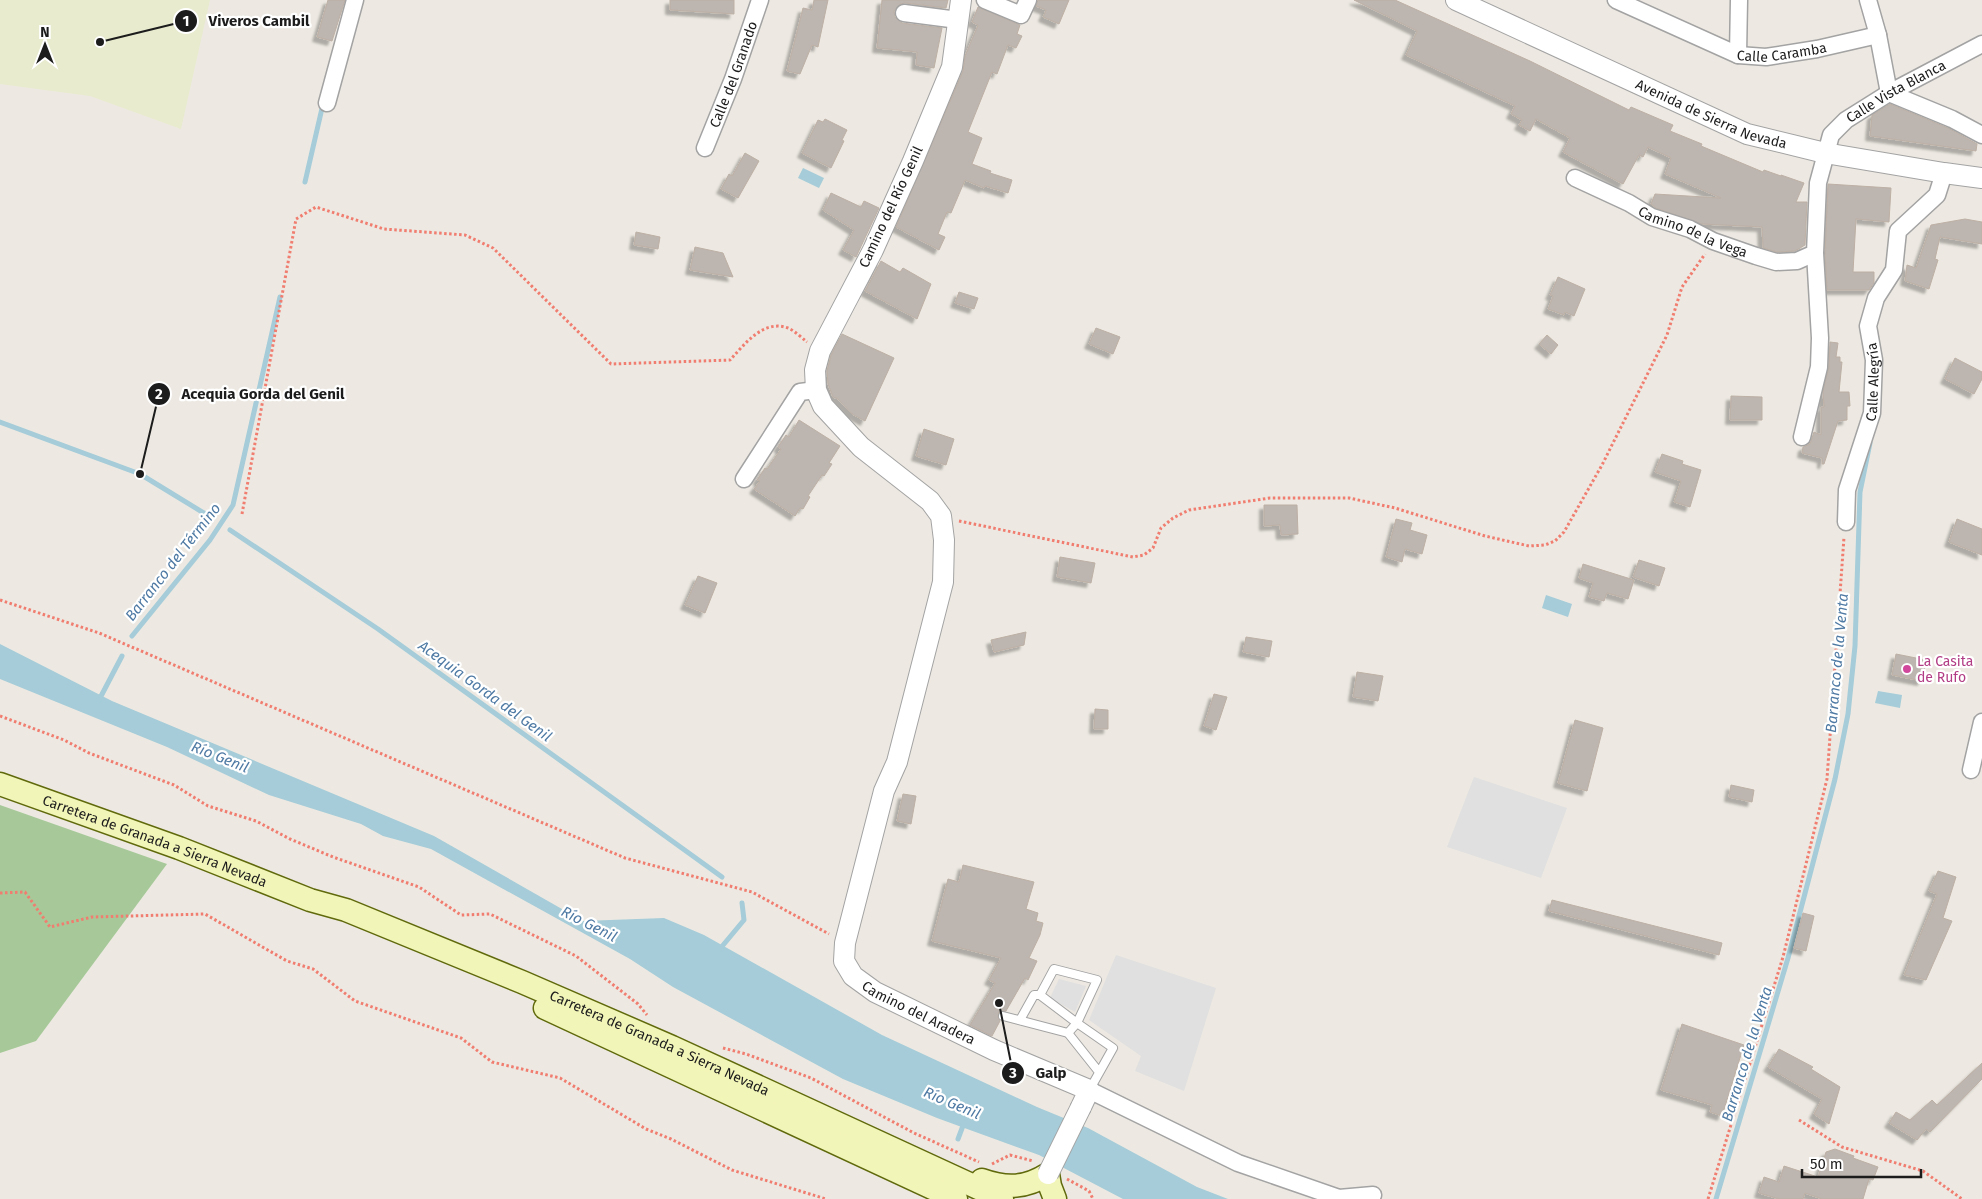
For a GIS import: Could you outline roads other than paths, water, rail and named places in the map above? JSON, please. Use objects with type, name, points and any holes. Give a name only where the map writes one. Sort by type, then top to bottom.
[{"type":"main road","name":"Carretera de Granada a Sierra Nevada","points":[[0,784],[180,848],[310,900],[346,910],[522,982],[672,1047],[1002,1199]]},
{"type":"main road","name":"Carretera de Granada a Sierra Nevada","points":[[310,900],[340,917],[556,1013],[956,1199]]},
{"type":"main road","points":[[850,1151],[883,1157],[979,1199]]},
{"type":"main road","points":[[947,1173],[980,1179],[995,1184],[1014,1186],[1044,1185]]},
{"type":"street","points":[[327,103],[355,0]]},
{"type":"street","name":"Calle del Granado","points":[[705,148],[733,79],[760,0]]},
{"type":"street","name":"Camino del Río Genil","points":[[816,390],[816,370],[820,351],[873,250],[914,161],[952,67],[961,0]]},
{"type":"street","points":[[985,0],[1021,15],[1028,0]]},
{"type":"street","name":"Avenida de Sierra Nevada","points":[[1456,0],[1747,134],[1825,154],[1982,178]]},
{"type":"street","name":"Calle Caramba","points":[[1739,0],[1738,55],[1766,57],[1878,35]]},
{"type":"street","points":[[1868,0],[1878,35],[1889,93],[1943,115],[1982,135]]},
{"type":"street","points":[[1621,1],[1738,55]]},
{"type":"street","points":[[904,13],[958,20]]},
{"type":"street","name":"Calle Vista Blanca","points":[[1825,154],[1831,135],[1846,120],[1889,93],[1982,44]]},
{"type":"street","points":[[1802,437],[1819,367],[1820,338],[1815,253],[1818,183],[1825,154]]},
{"type":"street","name":"Calle Alegría","points":[[1846,522],[1847,490],[1872,413],[1874,360],[1868,326],[1876,298],[1894,270],[1898,231],[1937,195],[1944,173]]},
{"type":"street","name":"Camino de la Vega","points":[[1575,178],[1629,202],[1652,217],[1690,229],[1713,241],[1776,262],[1797,261],[1815,253]]},
{"type":"street","points":[[744,479],[800,392],[816,390]]},
{"type":"street","name":"Camino del Aradera","points":[[816,390],[823,406],[861,447],[930,501],[941,516],[944,540],[943,582],[897,762],[884,791],[845,943],[844,961],[853,976],[875,992],[969,1034],[1085,1098],[1238,1163],[1339,1198],[1373,1196]]},
{"type":"street","points":[[1971,770],[1982,722]]},
{"type":"street","points":[[1044,1185],[1085,1098]]},
{"type":"lane","points":[[1040,995],[1054,969],[1097,980],[1077,1023],[1068,1033]]},
{"type":"lane","points":[[1020,1020],[1034,995],[1040,995],[1113,1048],[1085,1098]]},
{"type":"lane","points":[[1003,1016],[1068,1033],[1099,1072]]},
{"type":"water","points":[[803,168],[824,178],[819,188],[798,178]]},
{"type":"water","points":[[1546,595],[1572,604],[1568,617],[1542,608]]},
{"type":"water","name":"Río Genil","points":[[0,644],[112,701],[434,836],[583,921],[664,918],[704,935],[882,1035],[1037,1107],[1088,1128],[1197,1187],[1228,1199],[1123,1199],[1039,1155],[937,1118],[843,1079],[673,987],[630,959],[431,849],[383,836],[361,824],[269,795],[167,747],[0,679]]},
{"type":"water","points":[[1878,691],[1902,695],[1900,708],[1875,703]]},
{"type":"waterway","name":"Barranco del Término","points":[[305,182],[323,104]]},
{"type":"waterway","name":"Barranco del Término","points":[[132,636],[210,540],[233,505],[280,297]]},
{"type":"waterway","name":"Acequia Gorda del Genil","points":[[0,422],[140,474],[212,518]]},
{"type":"waterway","name":"Barranco de la Venta","points":[[1716,1199],[1788,958],[1835,779],[1848,714],[1855,646],[1860,492],[1870,443]]},
{"type":"waterway","name":"Acequia Gorda del Genil","points":[[230,530],[378,629],[722,877]]},
{"type":"waterway","name":"Barranco del Término","points":[[99,700],[122,656]]},
{"type":"waterway","name":"Acequia Gorda del Genil","points":[[719,950],[744,920],[742,903]]},
{"type":"waterway","name":"Río Genil","points":[[958,1139],[964,1123]]},
{"type":"place","name":"Viveros Cambil","points":[[100,42]]},
{"type":"place","name":"Acequia Gorda del Genil","points":[[140,474]]},
{"type":"place","name":"La Casita de Rufo","points":[[1907,669]]},
{"type":"place","name":"Galp","points":[[999,1003]]}]
